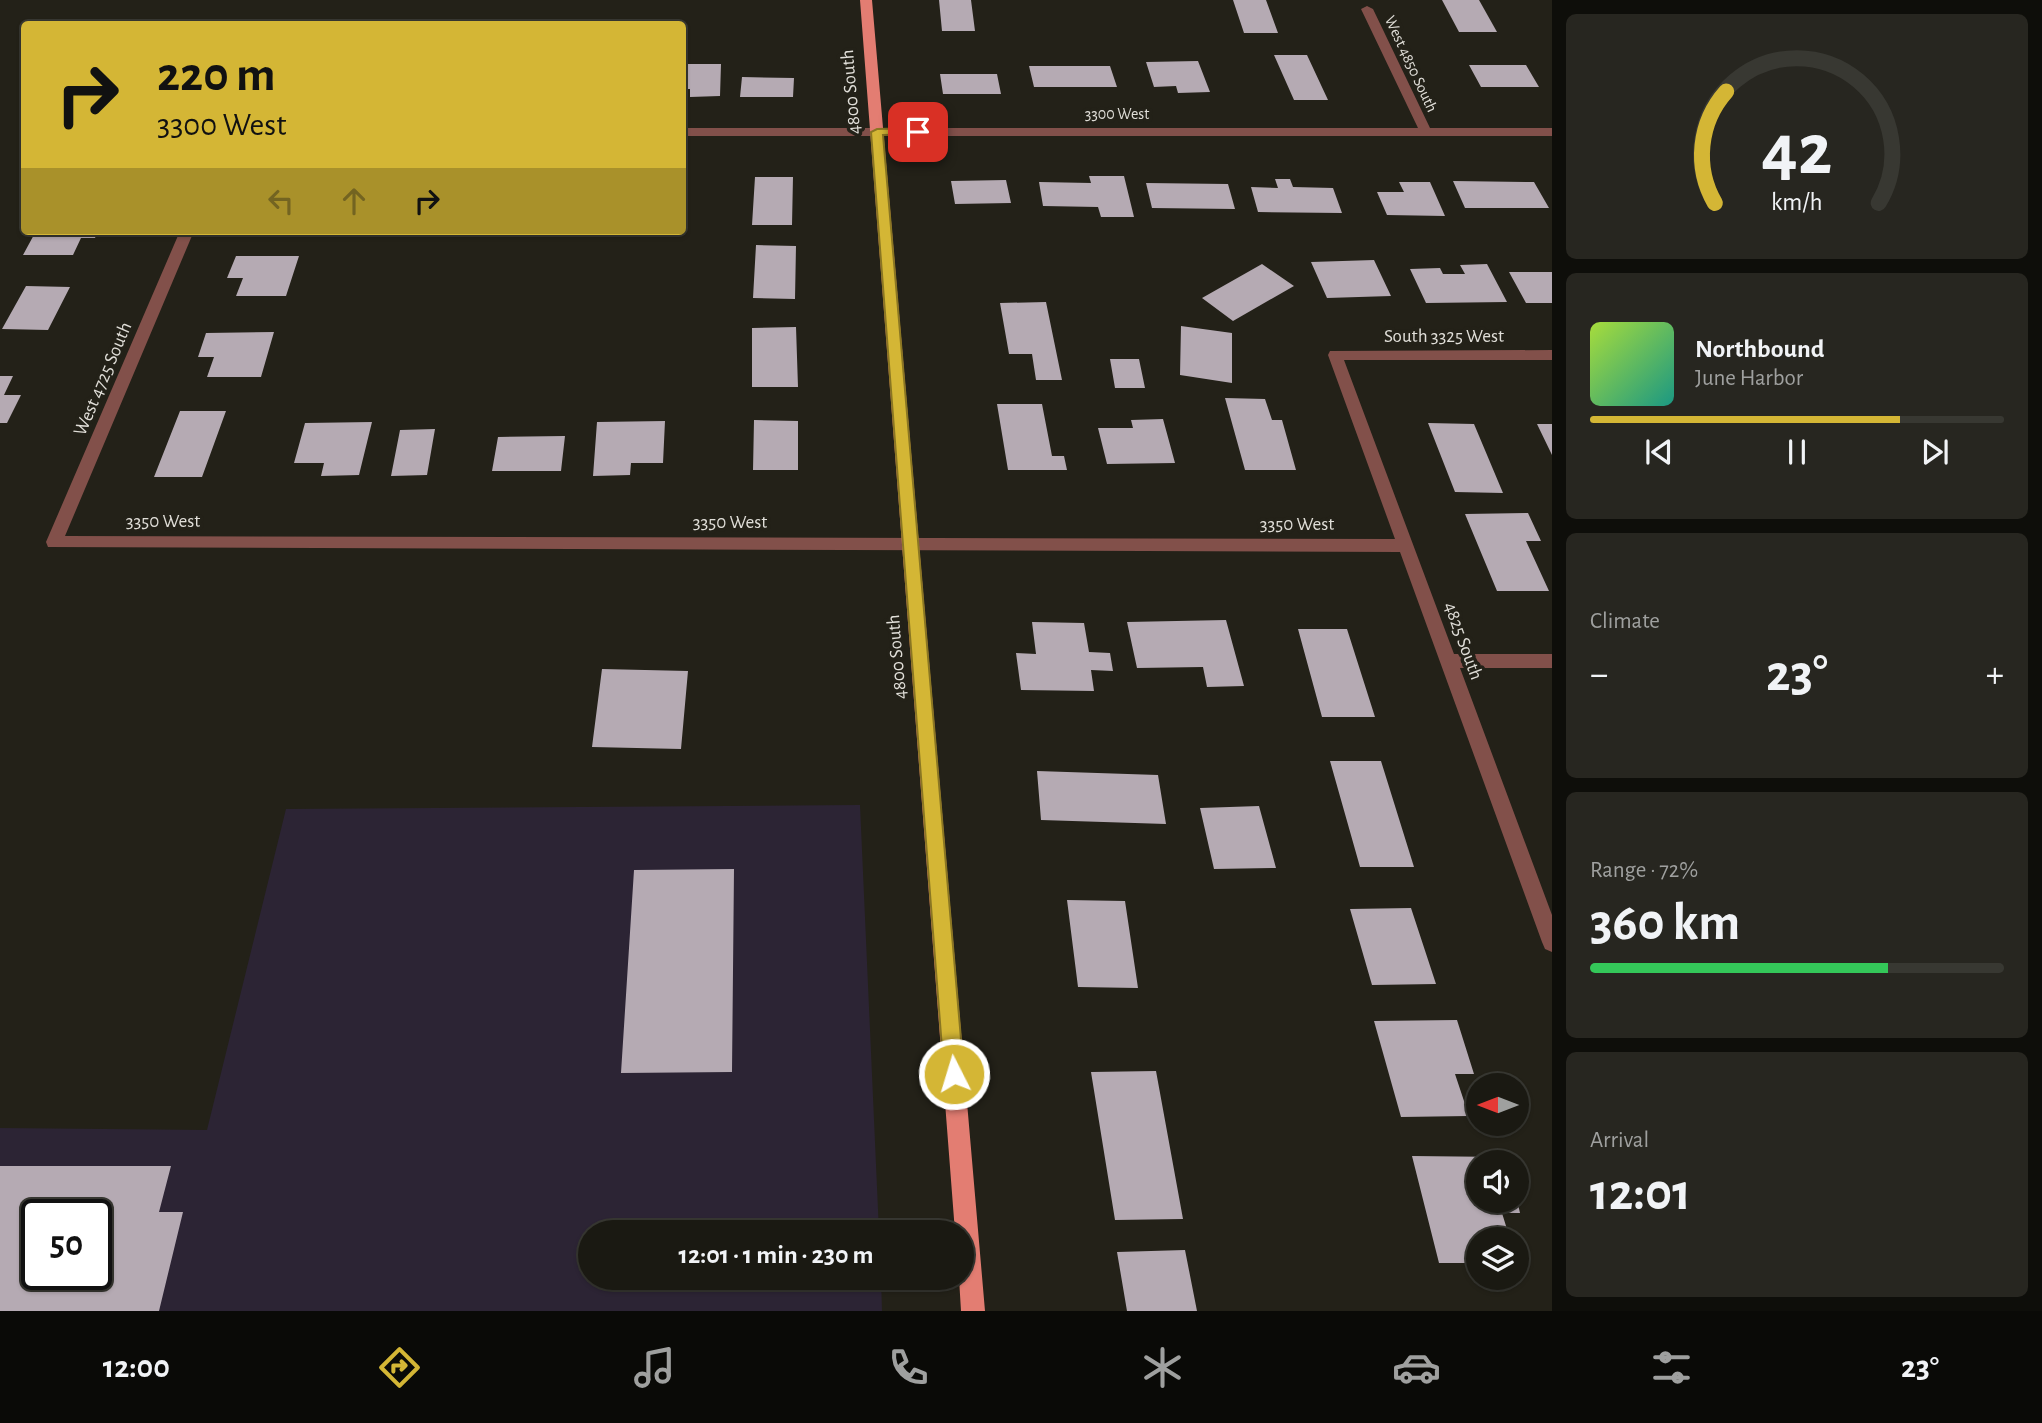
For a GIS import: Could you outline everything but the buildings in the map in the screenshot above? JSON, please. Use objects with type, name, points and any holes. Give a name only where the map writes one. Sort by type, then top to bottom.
[{"type":"main road","name":"4800 South","points":[[866,0],[973,1311]]},
{"type":"street","name":"West 4850 South","points":[[1367,9],[1426,132]]},
{"type":"street","name":"3300 West","points":[[686,132],[1552,132]]},
{"type":"street","name":"West 4725 South","points":[[54,542],[185,235]]},
{"type":"street","name":"South 3325 West","points":[[1335,355],[1552,355]]},
{"type":"street","name":"4825 South","points":[[1335,355],[1552,942]]},
{"type":"street","name":"3350 West","points":[[54,542],[1406,546]]},
{"type":"street","points":[[1448,661],[1552,662]]},
{"type":"shaded area","points":[[860,805],[878,1220],[578,1220],[578,1290],[881,1290],[882,1311],[0,1311],[0,1128],[207,1130],[286,809]]},
{"type":"route","points":[[918,132],[877,132],[954,1074]]}]
